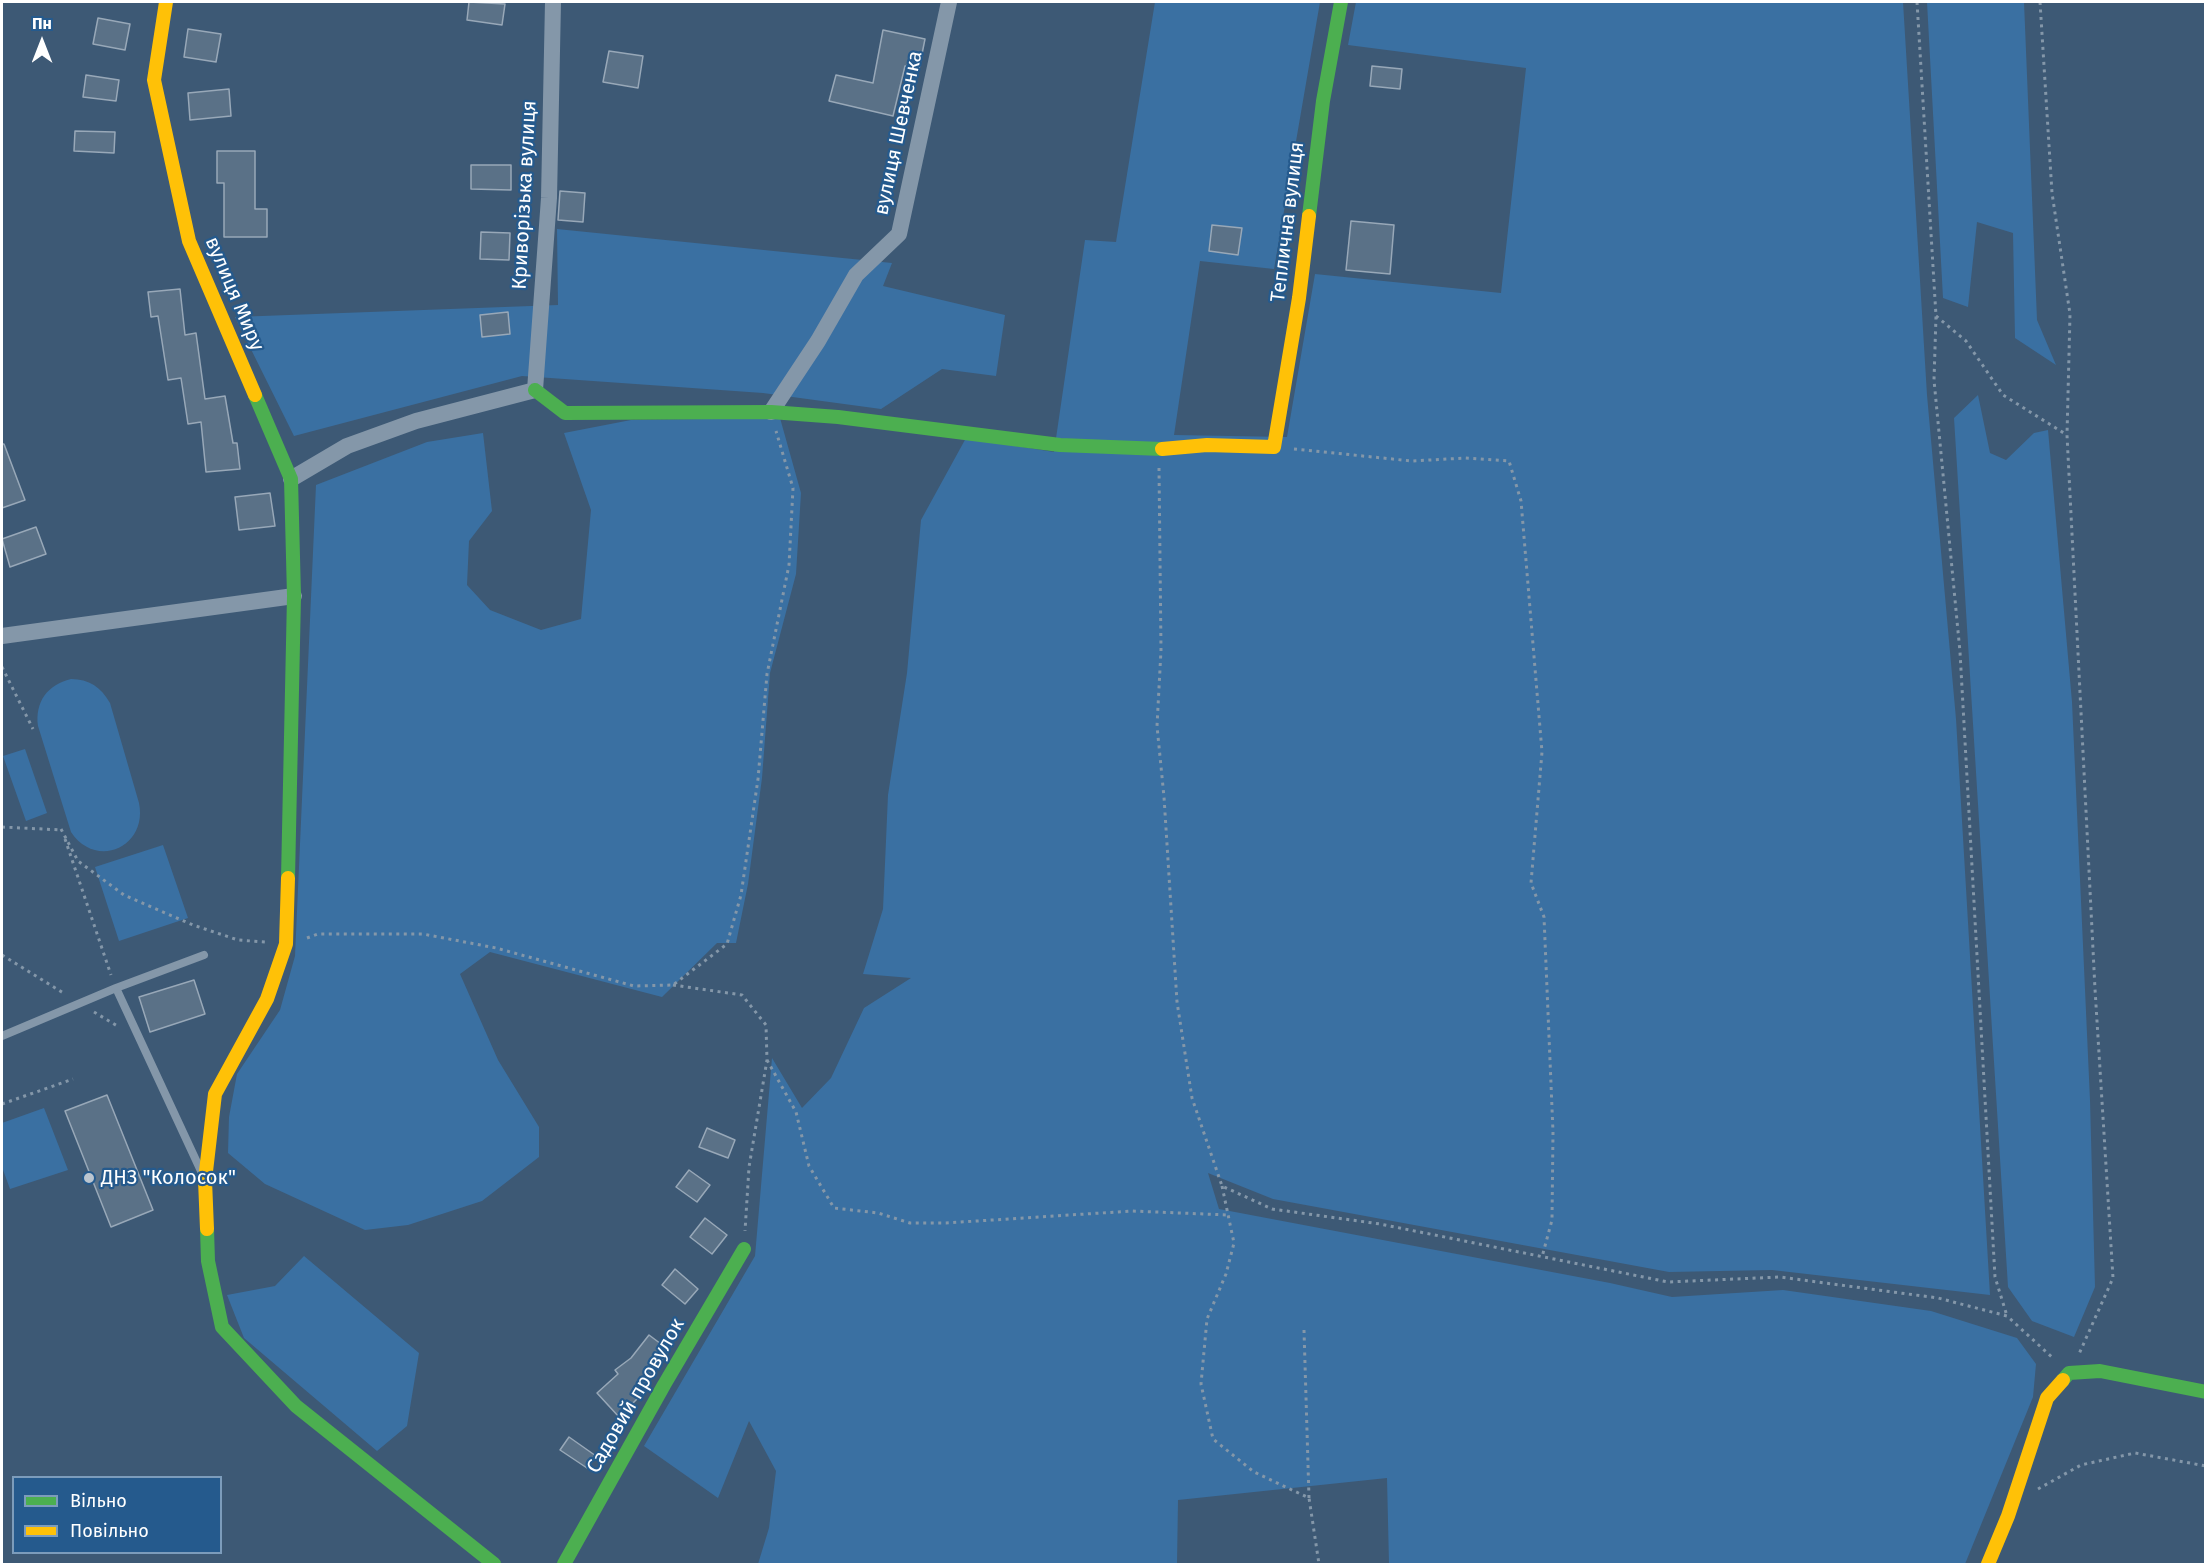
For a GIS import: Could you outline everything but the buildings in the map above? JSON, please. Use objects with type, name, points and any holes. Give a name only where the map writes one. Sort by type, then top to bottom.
[{"type":"street","name":"вулиця Миру","points":[[166,2],[154,80],[189,242],[291,479],[294,596],[286,944],[267,999],[215,1094],[205,1180],[208,1262],[222,1327],[296,1406],[494,1564]]},
{"type":"street","name":"Криворізька вулиця","points":[[536,390],[549,198],[553,2]]},
{"type":"street","name":"вулиця Шевченка","points":[[771,412],[818,341],[856,275],[899,234],[949,2]]},
{"type":"street","name":"Теплична вулиця","points":[[1274,447],[1299,298],[1323,101],[1341,2]]},
{"type":"street","points":[[291,479],[347,446],[406,424],[536,390],[565,413],[771,412],[838,417],[1060,445],[1159,449],[1207,445],[1274,447]]},
{"type":"street","points":[[2,636],[294,596]]},
{"type":"street","name":"Садовий провулок","points":[[564,1564],[664,1384],[744,1248]]},
{"type":"street","points":[[1988,1564],[2008,1516],[2047,1398],[2069,1373],[2100,1371],[2205,1392]]},
{"type":"lane","points":[[2,1036],[116,988],[204,955]]},
{"type":"lane","points":[[116,988],[205,1180]]},
{"type":"path","points":[[1917,2],[1936,316],[1934,380],[1960,652],[1995,1277],[2007,1316]]},
{"type":"path","points":[[1222,1186],[1272,1209],[1380,1224],[1668,1282],[1780,1277],[1938,1298],[2007,1316],[2069,1373],[2113,1278],[2095,989],[2067,435],[2070,314],[2052,193],[2040,2]]},
{"type":"path","points":[[1936,316],[1966,340],[2003,395],[2067,435]]},
{"type":"path","points":[[673,985],[727,944],[741,895],[758,779],[767,674],[789,565],[793,488],[771,412]]},
{"type":"path","points":[[1274,447],[1412,461],[1465,458],[1509,461],[1521,501],[1542,752],[1532,883],[1544,917],[1553,1132],[1552,1220],[1542,1257]]},
{"type":"path","points":[[1159,449],[1161,650],[1157,726],[1164,797],[1177,1002],[1192,1098],[1222,1186],[1234,1243],[1226,1274],[1207,1319],[1201,1384],[1213,1439],[1254,1472],[1309,1497]]},
{"type":"path","points":[[2,667],[33,729]]},
{"type":"path","points":[[2,827],[61,829]]},
{"type":"path","points":[[61,829],[78,861],[124,895],[193,925],[238,939],[286,944],[318,934],[423,934],[496,948],[634,986],[673,985],[742,995],[766,1025],[767,1060],[749,1167],[744,1248]]},
{"type":"path","points":[[61,829],[116,988]]},
{"type":"path","points":[[767,1060],[796,1112],[809,1166],[834,1208],[878,1214],[910,1223],[946,1223],[1132,1211],[1228,1215]]},
{"type":"path","points":[[2,1104],[73,1079]]},
{"type":"path","points":[[1304,1330],[1309,1497],[1319,1564]]},
{"type":"path","points":[[2032,1494],[2040,1487],[2081,1465],[2135,1453],[2205,1466]]},
{"type":"shaded area","points":[[1155,2],[1320,2],[1274,269],[1200,261],[1174,435],[1287,437],[1315,274],[1501,293],[1526,68],[1348,45],[1356,2],[1903,2],[1927,395],[1956,719],[1990,1295],[1772,1270],[1669,1272],[1273,1199],[1208,1173],[1219,1209],[1610,1283],[1672,1297],[1783,1290],[1931,1311],[2017,1338],[2036,1364],[2033,1397],[1965,1564],[1389,1564],[1387,1478],[1178,1500],[1177,1564],[758,1564],[769,1528],[776,1471],[749,1421],[718,1498],[644,1446],[755,1256],[772,1058],[802,1108],[831,1078],[864,1008],[911,978],[863,974],[883,909],[888,795],[907,673],[921,520],[966,438],[1054,452],[1085,240],[1116,242]]},
{"type":"shaded area","points":[[1927,2],[2024,2],[2037,320],[2056,365],[2015,338],[2013,233],[1977,222],[1968,307],[1943,298]]},
{"type":"shaded area","points":[[557,229],[892,263],[883,286],[1005,315],[996,376],[942,369],[881,409],[763,393],[522,376],[294,436],[235,317],[558,305]]},
{"type":"shaded area","points":[[1978,395],[1990,453],[2006,460],[2034,433],[2048,430],[2072,702],[2090,1100],[2095,1287],[2074,1337],[2032,1321],[2008,1287],[1954,418]]},
{"type":"shaded area","points":[[780,418],[801,493],[796,574],[770,673],[762,778],[748,884],[736,943],[717,943],[662,997],[490,952],[460,974],[498,1060],[539,1127],[539,1157],[482,1201],[408,1225],[365,1230],[265,1184],[228,1153],[229,1117],[237,1074],[280,1010],[295,956],[316,485],[427,442],[483,433],[492,511],[469,541],[467,585],[490,610],[541,630],[581,619],[591,510],[564,433],[631,420]]},
{"type":"shaded area","points":[[71,679],[83,680],[94,685],[103,692],[110,703],[139,803],[140,818],[136,831],[128,842],[106,851],[93,850],[81,843],[71,832],[38,726],[39,709],[44,696],[55,686]]},
{"type":"shaded area","points":[[25,749],[47,813],[26,821],[3,756]]},
{"type":"shaded area","points":[[163,845],[188,918],[119,941],[95,867]]},
{"type":"shaded area","points":[[44,1108],[68,1170],[10,1189],[2,1167],[2,1123]]},
{"type":"shaded area","points":[[304,1256],[419,1353],[407,1426],[377,1451],[244,1338],[227,1295],[275,1286]]},
{"type":"traffic: fast","points":[[1309,216],[1323,101],[1341,2]]},
{"type":"traffic: fast","points":[[535,390],[565,413],[771,412],[838,417],[1060,445],[1162,449]]},
{"type":"traffic: fast","points":[[255,395],[291,479],[294,596],[288,878]]},
{"type":"traffic: fast","points":[[207,1229],[208,1261],[222,1327],[296,1406],[494,1564]]},
{"type":"traffic: fast","points":[[564,1564],[664,1385],[744,1249]]},
{"type":"traffic: fast","points":[[2063,1380],[2069,1373],[2100,1371],[2206,1392]]},
{"type":"traffic: slow","points":[[166,2],[154,80],[189,241],[255,395]]},
{"type":"traffic: slow","points":[[1162,449],[1207,445],[1274,447],[1299,298],[1309,216]]},
{"type":"traffic: slow","points":[[207,1229],[205,1180],[215,1094],[267,999],[286,944],[288,878]]},
{"type":"traffic: slow","points":[[1988,1564],[2008,1516],[2047,1398],[2063,1380]]},
{"type":"place","name":"ДНЗ \"Колосок\"","points":[[89,1178]]}]
